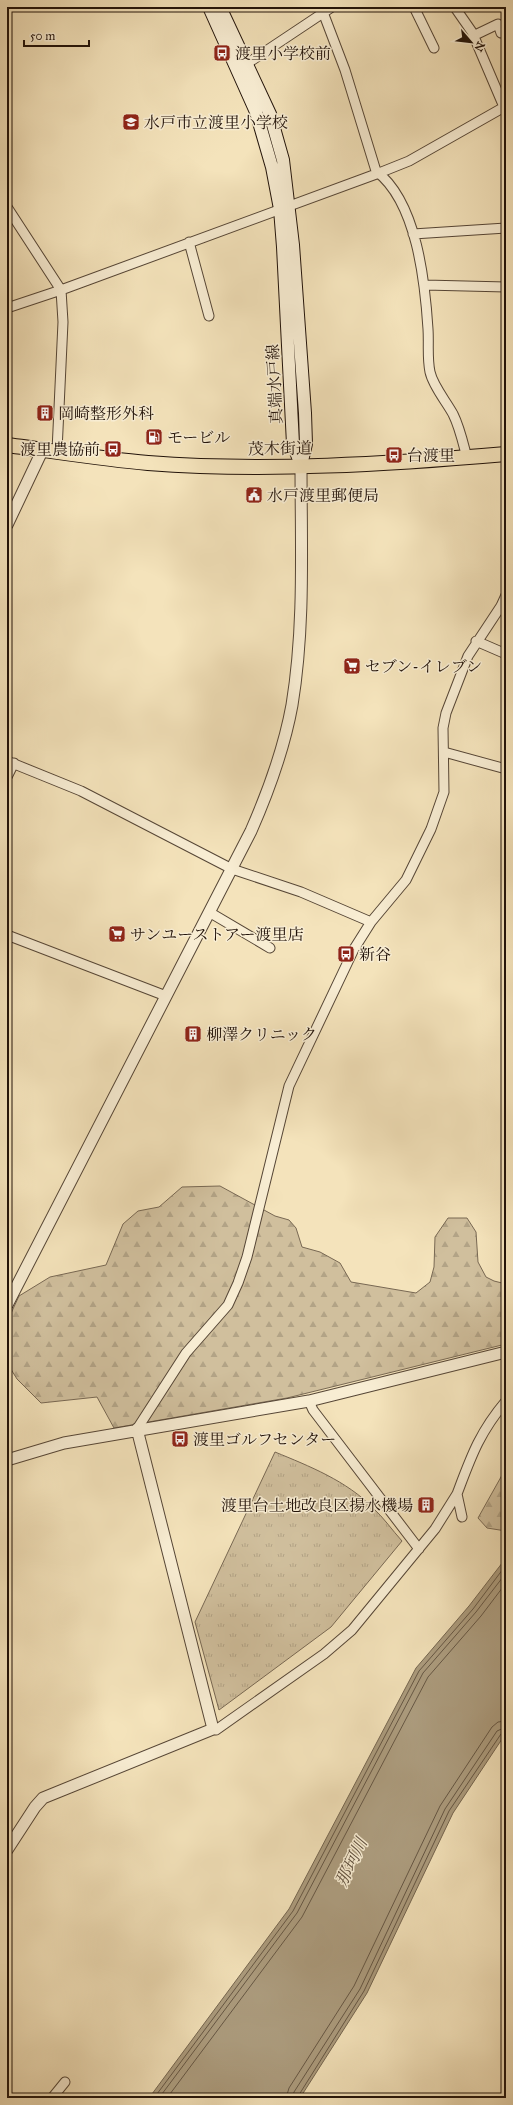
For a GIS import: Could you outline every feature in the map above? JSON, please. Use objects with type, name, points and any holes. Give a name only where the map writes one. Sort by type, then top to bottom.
[{"type":"highway","name":"茂木街道","points":[[7,445],[148,463],[225,466],[301,466],[467,458],[506,454]]},
{"type":"main road","name":"真端水戸線","points":[[209,7],[256,112],[284,207]]},
{"type":"main road","name":"真端水戸線","points":[[220,7],[248,64],[270,114],[283,160],[293,444],[301,466]]},
{"type":"street","points":[[248,64],[322,9],[332,7]]},
{"type":"street","points":[[414,7],[434,48]]},
{"type":"street","points":[[7,308],[61,290],[379,173],[409,160],[505,107],[473,36],[456,9],[458,7]]},
{"type":"street","points":[[322,9],[346,70],[376,171],[384,177],[400,200],[413,234],[425,285],[430,374],[454,415],[462,434],[467,458]]},
{"type":"street","points":[[473,36],[498,24],[501,33],[506,31]]},
{"type":"street","points":[[7,207],[61,290],[63,322],[57,451]]},
{"type":"street","points":[[413,234],[506,228]]},
{"type":"street","points":[[188,242],[209,316]]},
{"type":"street","points":[[425,285],[506,287]]},
{"type":"street","points":[[7,525],[43,450]]},
{"type":"street","points":[[7,1305],[232,869],[264,802],[280,753],[292,705],[300,626],[301,466]]},
{"type":"street","points":[[213,1729],[137,1429],[186,1353],[228,1305],[238,1283],[247,1257],[289,1086],[354,949],[371,922],[406,880],[431,829],[444,792],[443,728],[446,713],[468,656],[506,595]]},
{"type":"street","points":[[476,641],[506,654]]},
{"type":"street","points":[[444,752],[506,769]]},
{"type":"street","points":[[7,777],[11,762],[81,791],[232,869],[301,892],[371,922]]},
{"type":"street","points":[[209,912],[270,948]]},
{"type":"street","points":[[7,935],[166,996]]},
{"type":"street","points":[[7,1460],[64,1443],[137,1429],[309,1401],[506,1352]]},
{"type":"street","points":[[309,1401],[313,1410],[419,1549]]},
{"type":"street","points":[[7,1850],[35,1807],[44,1798],[213,1729],[216,1730],[324,1654],[352,1630],[435,1529],[457,1494],[477,1441],[506,1401]]},
{"type":"street","points":[[457,1494],[462,1517]]},
{"type":"street","points":[[52,2098],[64,2082]]},
{"type":"green space","points":[[220,1186],[275,1216],[289,1220],[296,1228],[302,1247],[320,1252],[340,1263],[351,1282],[416,1293],[430,1282],[434,1267],[435,1237],[448,1218],[467,1218],[476,1232],[478,1262],[486,1277],[506,1284],[506,1344],[287,1398],[114,1428],[97,1397],[41,1403],[17,1379],[7,1363],[7,1322],[19,1296],[50,1277],[106,1265],[123,1224],[138,1211],[159,1207],[182,1187]]},
{"type":"green space","points":[[275,1452],[327,1475],[352,1490],[363,1498],[377,1512],[402,1541],[331,1627],[219,1710],[195,1622]]},
{"type":"green space","points":[[506,1468],[506,1531],[487,1528],[478,1518]]},
{"type":"water","name":"那珂川","points":[[506,1558],[506,1733],[453,1813],[367,1993],[300,2098],[149,2098],[289,1909],[416,1668],[469,1606]]},
{"type":"place","name":"渡里小学校前","points":[[222,53]]},
{"type":"place","name":"水戸市立渡里小学校","points":[[131,122]]},
{"type":"place","name":"岡崎整形外科","points":[[45,413]]},
{"type":"place","name":"モービル","points":[[154,437]]},
{"type":"place","name":"渡里農協前","points":[[113,449]]},
{"type":"place","name":"台渡里","points":[[394,455]]},
{"type":"place","name":"水戸渡里郵便局","points":[[254,495]]},
{"type":"place","name":"セブン-イレブン","points":[[352,666]]},
{"type":"place","name":"サンユーストアー渡里店","points":[[117,934]]},
{"type":"place","name":"新谷","points":[[346,954]]},
{"type":"place","name":"柳澤クリニック","points":[[193,1034]]},
{"type":"place","name":"渡里ゴルフセンター","points":[[180,1439]]},
{"type":"place","name":"渡里台土地改良区揚水機場","points":[[426,1505]]}]
